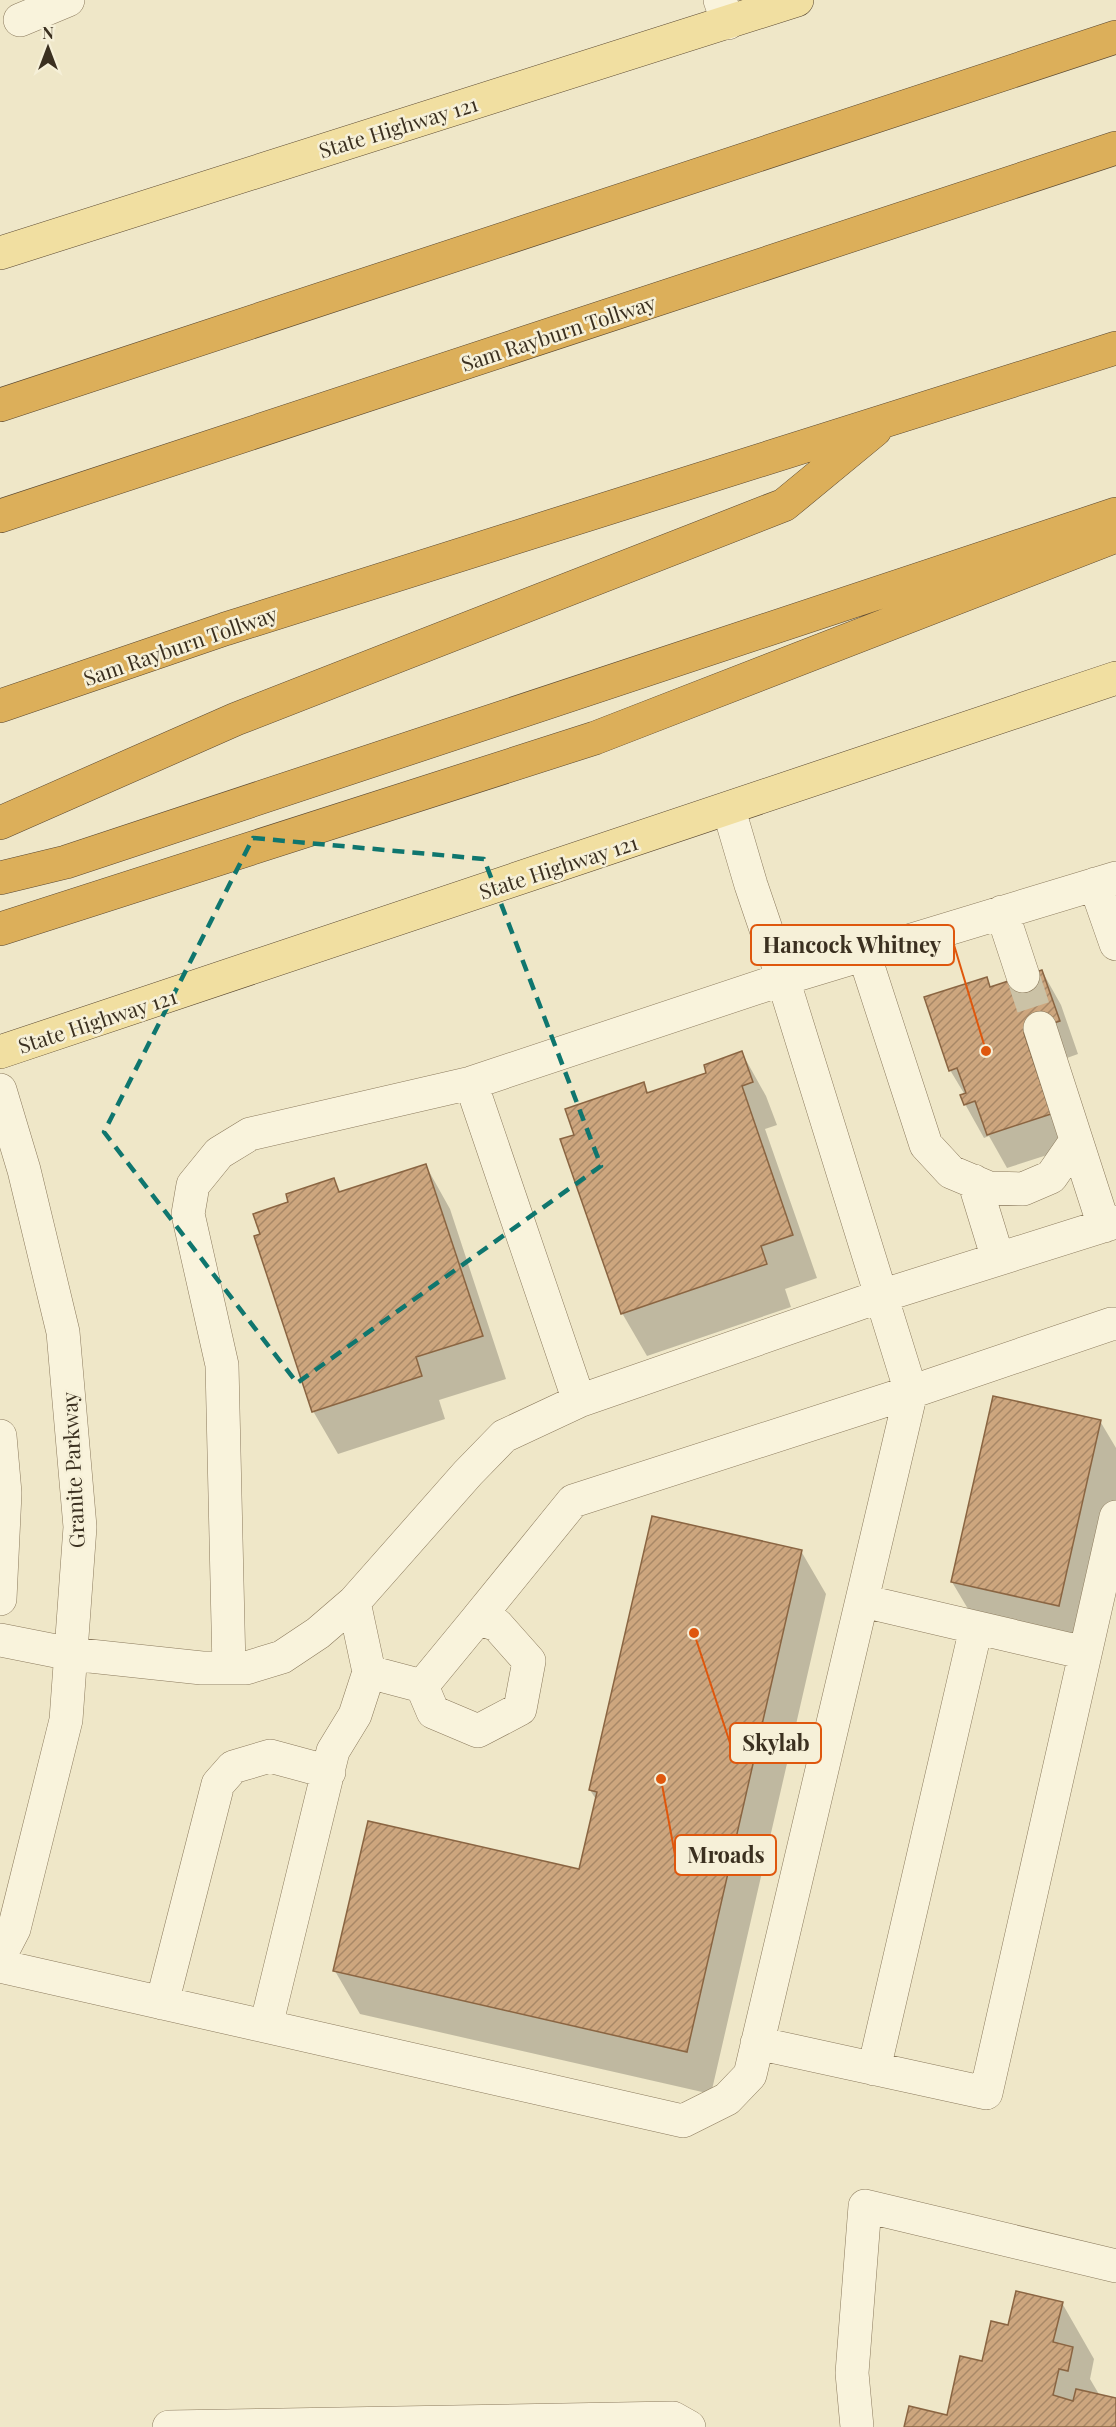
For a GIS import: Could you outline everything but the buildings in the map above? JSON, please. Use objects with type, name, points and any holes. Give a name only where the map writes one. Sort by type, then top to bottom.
[{"type":"highway","points":[[0,405],[1116,37]]},
{"type":"highway","name":"Sam Rayburn Tollway","points":[[0,516],[1116,148]]},
{"type":"highway","name":"Sam Rayburn Tollway","points":[[0,706],[225,629],[1116,348]]},
{"type":"highway","points":[[0,823],[247,715],[784,505],[888,419]]},
{"type":"highway","points":[[0,878],[66,862],[1116,514]]},
{"type":"highway","points":[[0,929],[595,738],[1116,536]]},
{"type":"main road","name":"State Highway 121","points":[[0,253],[724,11],[796,0]]},
{"type":"main road","name":"State Highway 121","points":[[0,1052],[729,810],[1116,678]]},
{"type":"street","points":[[11,16],[68,0]]},
{"type":"street","points":[[0,1966],[683,2121],[727,2099],[750,2075],[911,1392],[729,810]]},
{"type":"street","points":[[229,1668],[222,1365],[188,1215],[193,1185],[219,1153],[250,1134],[471,1083],[783,979],[1106,881],[1116,944]]},
{"type":"street","points":[[1002,912],[1023,976]]},
{"type":"street","points":[[864,954],[926,1145],[951,1172],[989,1188],[1023,1189],[1051,1177],[1076,1140]]},
{"type":"street","points":[[0,1640],[71,1654],[202,1668],[246,1668],[282,1657],[318,1633],[354,1602],[468,1473],[504,1436],[579,1401],[881,1296],[1110,1224],[1076,1140],[1040,1028]]},
{"type":"street","points":[[471,1083],[579,1401]]},
{"type":"street","name":"Granite Parkway","points":[[0,1090],[24,1170],[63,1332],[80,1527],[66,1719],[14,1929],[0,1956]]},
{"type":"street","points":[[974,1181],[998,1259]]},
{"type":"street","points":[[422,1686],[573,1501],[1116,1324]]},
{"type":"street","points":[[0,1437],[5,1492],[0,1599]]},
{"type":"street","points":[[757,2043],[986,2093],[1116,1517]]},
{"type":"street","points":[[863,1601],[1085,1653]]},
{"type":"street","points":[[266,2026],[333,1751],[355,1715],[369,1672],[354,1602]]},
{"type":"street","points":[[422,1686],[433,1712],[478,1731],[520,1709],[529,1662],[497,1625],[478,1618]]},
{"type":"street","points":[[874,2069],[976,1628]]},
{"type":"street","points":[[369,1672],[422,1686]]},
{"type":"street","points":[[162,2003],[218,1784],[233,1767],[270,1756],[328,1772]]},
{"type":"street","points":[[857,2427],[852,2373],[865,2206],[1116,2266]]},
{"type":"street","points":[[169,2427],[673,2418],[689,2427]]},
{"type":"highlighted area","points":[[253,838],[484,859],[601,1166],[297,1383],[104,1132]]},
{"type":"tunnel","points":[[1023,976],[1040,1028]]},
{"type":"place","name":"Hancock Whitney","points":[[986,1051]]},
{"type":"place","name":"Skylab","points":[[694,1633]]},
{"type":"place","name":"Mroads","points":[[661,1779]]}]
